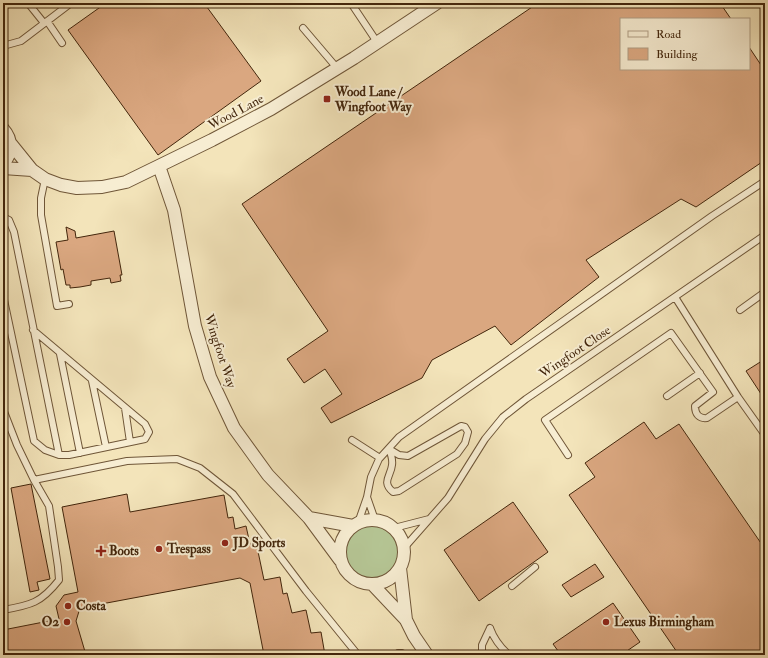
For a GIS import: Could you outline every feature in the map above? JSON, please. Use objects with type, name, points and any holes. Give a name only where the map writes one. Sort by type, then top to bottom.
[{"type":"street","name":"Wood Lane","points":[[3,129],[11,144],[32,170],[45,179],[61,185],[77,188],[102,187],[126,182],[271,109],[437,3]]},
{"type":"street","points":[[3,164],[8,158],[11,144]]},
{"type":"street","name":"Wingfoot Way","points":[[159,166],[174,210],[195,326],[210,376],[234,428],[268,475],[309,518],[340,560]]},
{"type":"street","points":[[3,168],[32,170]]},
{"type":"street","points":[[309,518],[355,524]]},
{"type":"street","points":[[366,520],[385,522],[394,528],[401,537],[404,548],[404,558],[400,568],[393,577],[384,582],[373,585],[362,583],[345,571],[340,560],[339,551],[341,541],[346,533],[355,524],[366,520]]},
{"type":"street","points":[[400,568],[406,620]]},
{"type":"street","points":[[373,585],[406,620],[414,636],[427,655]]},
{"type":"lane","points":[[3,6],[12,3]]},
{"type":"lane","points":[[28,3],[62,43]]},
{"type":"lane","points":[[3,46],[21,41],[71,3]]},
{"type":"lane","points":[[351,3],[377,42]]},
{"type":"lane","points":[[762,3],[765,8]]},
{"type":"lane","points":[[303,28],[337,68]]},
{"type":"lane","points":[[45,179],[41,198],[41,215],[57,306],[69,304]]},
{"type":"lane","points":[[355,524],[367,497],[371,477],[380,458],[399,437],[712,216],[765,181]]},
{"type":"lane","points":[[3,217],[9,220],[14,232],[59,455]]},
{"type":"lane","name":"Wingfoot Close","points":[[404,548],[448,498],[485,439],[503,417],[526,399],[765,235]]},
{"type":"lane","points":[[740,310],[765,292]]},
{"type":"lane","points":[[3,295],[34,441],[45,450],[59,455],[69,456],[145,439],[149,432],[145,424],[33,330]]},
{"type":"lane","points":[[675,297],[738,397],[765,435]]},
{"type":"lane","points":[[568,455],[545,420],[671,333],[713,392],[695,406],[696,413],[700,418],[707,418],[738,397]]},
{"type":"lane","points":[[60,354],[80,453]]},
{"type":"lane","points":[[667,396],[700,373]]},
{"type":"lane","points":[[92,381],[106,447]]},
{"type":"lane","points":[[125,408],[130,442]]},
{"type":"lane","points":[[3,409],[17,445],[34,480],[49,506],[59,580],[47,594],[36,603],[3,610]]},
{"type":"lane","points":[[389,449],[394,456],[387,484],[393,492],[396,492],[457,454],[465,443],[468,432],[465,427],[457,427],[408,456],[394,456]]},
{"type":"lane","points":[[352,440],[380,458]]},
{"type":"lane","points":[[34,480],[127,461],[177,459],[200,468],[233,494],[306,591],[358,655]]},
{"type":"lane","points":[[367,497],[375,520]]},
{"type":"lane","points":[[394,528],[430,519]]},
{"type":"lane","points":[[512,586],[535,567]]},
{"type":"lane","points":[[482,655],[482,645],[490,628],[493,637],[509,655]]},
{"type":"lane","points":[[396,655],[398,653],[405,655]]},
{"type":"green space","points":[[372,524],[383,526],[392,532],[398,541],[400,552],[398,563],[392,572],[383,578],[372,580],[361,578],[352,572],[346,563],[344,552],[346,541],[352,532],[361,526]]},
{"type":"building","points":[[106,3],[204,3],[261,81],[158,155],[68,30]]},
{"type":"building","points":[[538,3],[720,3],[730,18],[620,18],[620,70],[750,70],[750,48],[765,71],[765,160],[696,207],[681,199],[586,260],[599,277],[511,345],[495,326],[432,360],[422,378],[331,423],[321,408],[342,394],[325,369],[304,383],[287,359],[328,331],[242,204]]},
{"type":"building","points":[[66,227],[75,231],[76,238],[114,231],[122,275],[120,275],[121,281],[111,283],[110,278],[91,281],[91,285],[80,287],[70,288],[70,285],[66,285],[63,269],[61,270],[56,242],[68,240]]},
{"type":"building","points":[[765,359],[765,400],[746,371]]},
{"type":"building","points":[[644,422],[656,439],[679,424],[765,549],[765,655],[679,655],[569,495],[595,477],[585,463]]},
{"type":"building","points":[[31,484],[50,579],[37,582],[39,590],[30,592],[11,488]]},
{"type":"building","points":[[127,494],[130,512],[224,495],[228,518],[233,517],[235,529],[246,526],[250,544],[256,542],[264,580],[280,577],[283,594],[287,593],[292,613],[306,610],[311,633],[321,632],[325,655],[264,655],[250,583],[240,578],[80,608],[76,621],[86,655],[3,655],[3,630],[59,619],[56,606],[64,595],[78,592],[62,507]]},
{"type":"building","points":[[513,502],[548,552],[479,601],[444,550]]},
{"type":"building","points":[[595,564],[604,577],[571,597],[562,585]]},
{"type":"building","name":"Lexus Birmingham","points":[[613,603],[640,642],[621,655],[561,655],[553,644]]},
{"type":"place","name":"Wood Lane / Wingfoot Way","points":[[327,99]]},
{"type":"place","name":"JD Sports","points":[[225,543]]},
{"type":"place","name":"Trespass","points":[[159,549]]},
{"type":"place","name":"Boots","points":[[101,551]]},
{"type":"place","name":"Costa","points":[[68,606]]},
{"type":"place","name":"O2","points":[[67,622]]},
{"type":"place","name":"Lexus Birmingham","points":[[606,622]]}]
